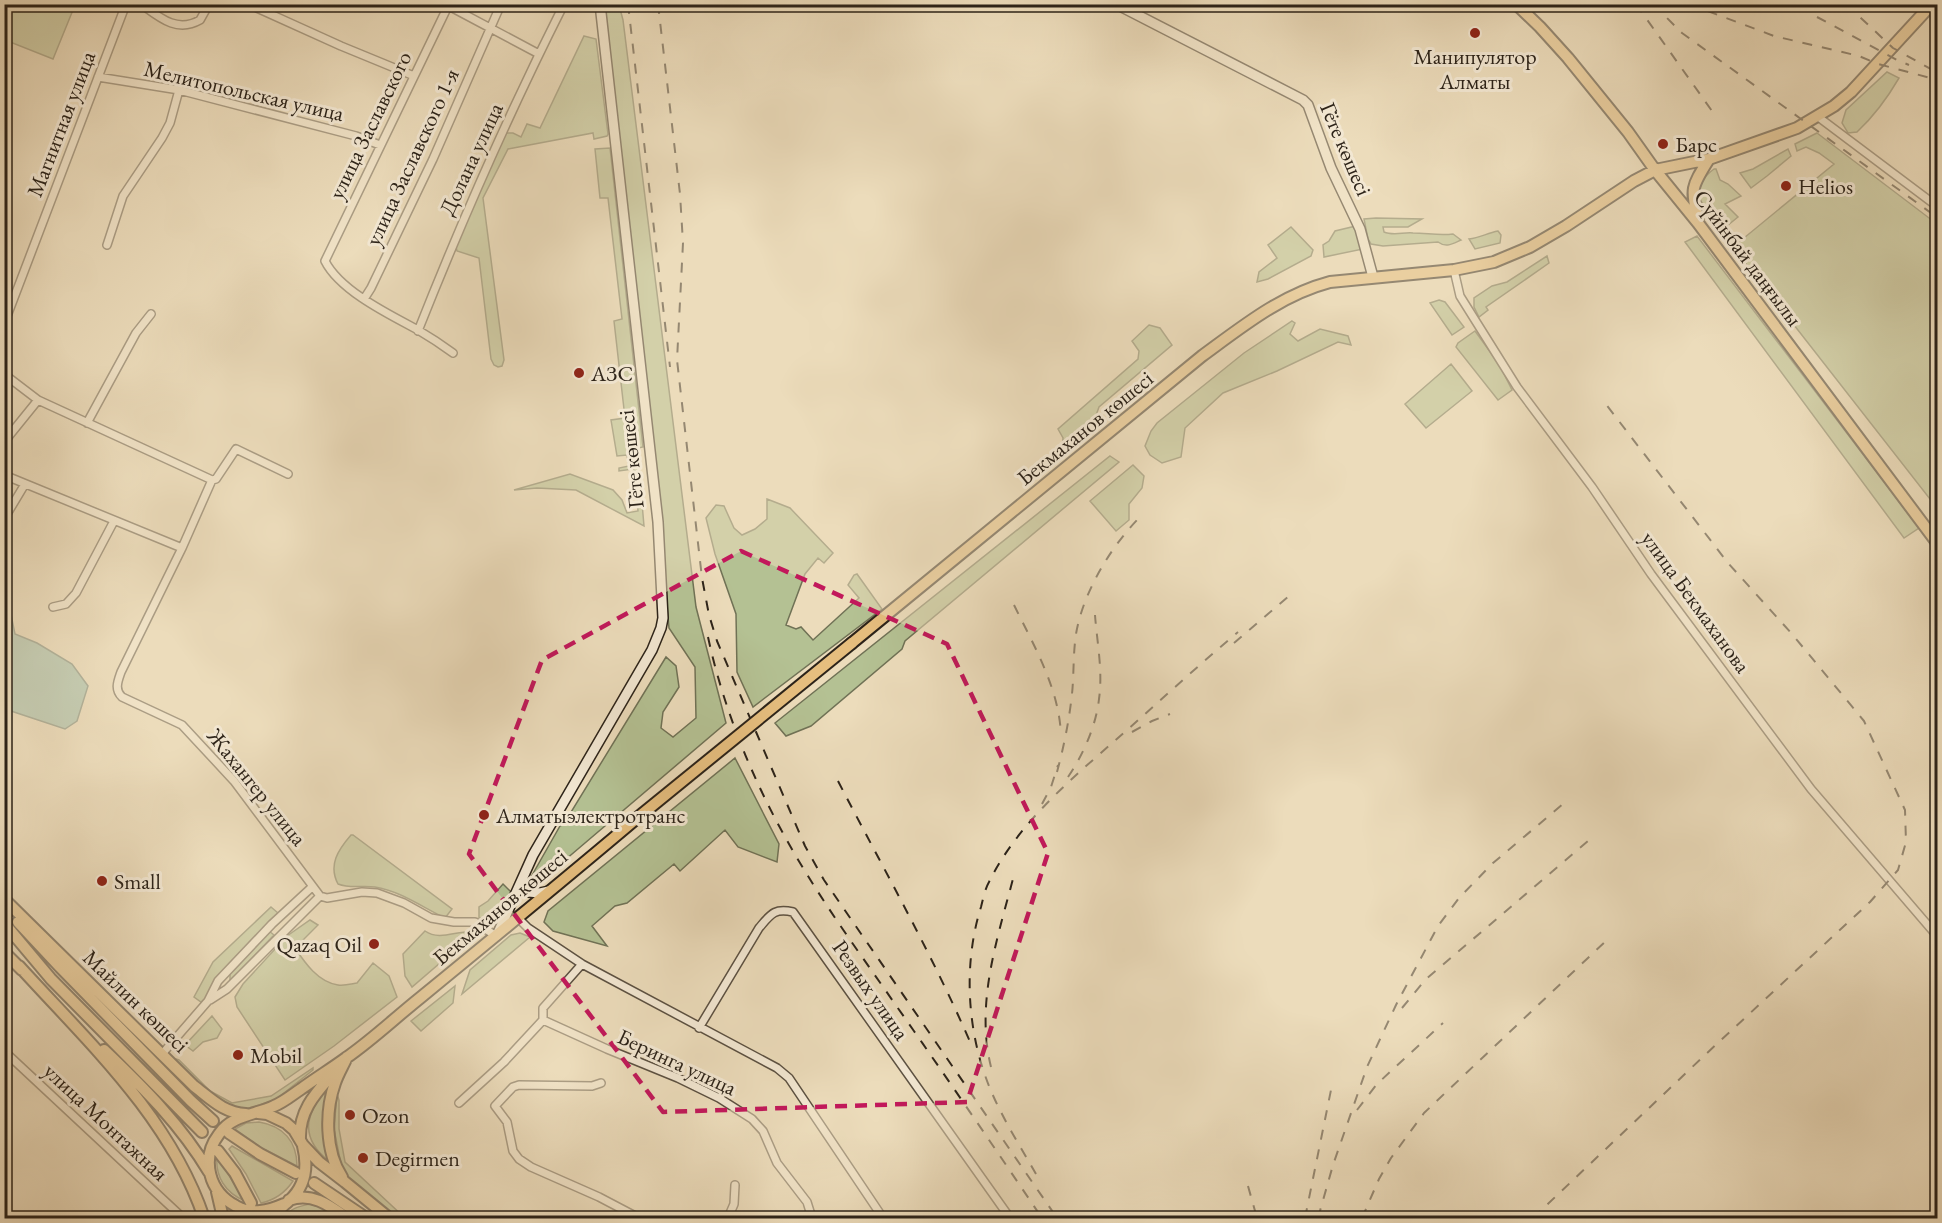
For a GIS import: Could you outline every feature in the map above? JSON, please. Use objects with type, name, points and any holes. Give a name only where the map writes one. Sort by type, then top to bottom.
[{"type":"main road","name":"Гёте көшесі","points":[[496,936],[533,855],[652,650],[663,618],[657,510],[600,4]]},
{"type":"main road","name":"Гёте көшесі","points":[[1116,4],[1303,100],[1308,105],[1331,168],[1360,228],[1372,277]]},
{"type":"main road","name":"Сүйінбай даңғылы","points":[[1516,4],[1568,58],[1628,132],[1938,544]]},
{"type":"main road","name":"Бекмаханов көшесі","points":[[252,1114],[286,1100],[348,1057],[1202,356],[1260,313],[1311,287],[1337,280],[1454,270],[1494,262],[1530,247],[1655,170],[1709,159],[1788,132],[1817,116],[1851,92],[1932,4]]},
{"type":"main road","points":[[1698,223],[1692,196],[1694,183],[1709,159]]},
{"type":"main road","points":[[523,876],[523,886],[528,892],[551,891]]},
{"type":"main road","name":"Майлин көшесі","points":[[4,899],[194,1086],[217,1105],[238,1113],[252,1114]]},
{"type":"main road","name":"Майлин көшесі","points":[[4,906],[68,976],[213,1121]]},
{"type":"main road","name":"Майлин көшесі","points":[[4,923],[51,979],[202,1132]]},
{"type":"main road","points":[[4,952],[144,1089],[171,1119],[209,1172],[223,1218]]},
{"type":"main road","points":[[19,966],[124,1082],[152,1119],[182,1166],[204,1218]]},
{"type":"main road","points":[[345,1182],[331,1149],[329,1111],[335,1082],[348,1057]]},
{"type":"main road","name":"Бекмаханов көшесі","points":[[302,1142],[302,1119],[311,1098],[348,1057]]},
{"type":"main road","points":[[209,1172],[212,1145],[219,1132],[230,1122],[252,1114],[267,1114],[286,1123],[319,1162],[389,1218]]},
{"type":"main road","points":[[229,1134],[296,1173]]},
{"type":"main road","points":[[276,1218],[277,1213],[302,1184],[306,1168],[302,1142]]},
{"type":"main road","points":[[218,1151],[235,1173],[251,1203]]},
{"type":"main road","points":[[314,1183],[366,1218]]},
{"type":"main road","points":[[216,1189],[228,1202],[249,1211],[265,1211],[300,1197],[307,1197],[347,1218]]},
{"type":"street","name":"Магнитная улица","points":[[4,324],[126,4]]},
{"type":"street","points":[[141,4],[167,23],[184,25],[200,20],[209,4]]},
{"type":"street","points":[[248,4],[414,76]]},
{"type":"street","name":"улица Заславского 1-я","points":[[364,298],[433,159],[501,4]]},
{"type":"street","name":"Долана улица","points":[[418,331],[454,241],[564,4]]},
{"type":"street","points":[[447,5],[539,54]]},
{"type":"street","name":"улица Заславского","points":[[364,298],[339,280],[325,261],[447,5]]},
{"type":"street","name":"Мелитопольская улица","points":[[98,77],[179,90],[356,135],[380,145]]},
{"type":"street","points":[[107,245],[123,196],[170,123],[179,90]]},
{"type":"street","points":[[1817,116],[1938,207]]},
{"type":"street","name":"улица Бекмаханова","points":[[1454,270],[1460,296],[1517,387],[1592,487],[1651,574],[1811,789],[1938,937]]},
{"type":"street","points":[[364,298],[453,353]]},
{"type":"street","points":[[87,423],[136,333],[151,314]]},
{"type":"street","points":[[4,374],[38,400],[212,480]]},
{"type":"street","points":[[4,442],[38,400]]},
{"type":"street","name":"Жахангер улица","points":[[288,474],[236,449],[216,479],[212,480],[182,548],[121,672],[117,686],[118,693],[122,697],[182,725],[234,781],[312,887]]},
{"type":"street","points":[[4,475],[182,548]]},
{"type":"street","points":[[4,519],[25,484]]},
{"type":"street","points":[[53,607],[66,604],[76,593],[114,521]]},
{"type":"street","points":[[162,1054],[208,1001],[218,981],[272,924],[312,887],[320,896],[327,898],[362,892],[377,893],[404,903],[431,918],[454,922],[475,922],[496,936]]},
{"type":"street","points":[[208,1001],[227,989],[320,896]]},
{"type":"street","name":"Резвых улица","points":[[699,1028],[759,928],[772,913],[782,909],[793,912],[1010,1218]]},
{"type":"street","name":"Беринга улица","points":[[518,918],[528,928],[582,964],[777,1068],[789,1078],[883,1218]]},
{"type":"street","points":[[459,1103],[504,1062],[543,1020],[543,1008],[582,964]]},
{"type":"street","name":"Беринга улица","points":[[543,1020],[678,1078],[719,1098],[752,1119],[763,1131],[777,1163],[807,1202],[812,1218]]},
{"type":"street","name":"улица Монтажная","points":[[4,1051],[183,1218]]},
{"type":"street","points":[[601,1083],[592,1086],[519,1085],[513,1087],[495,1106],[507,1122],[513,1151],[519,1159],[531,1167],[639,1218]]},
{"type":"street","points":[[728,1218],[734,1204],[735,1185]]},
{"type":"highlighted area","points":[[741,551],[947,644],[1048,853],[967,1102],[663,1112],[469,854],[542,660]]},
{"type":"shaded area","points":[[4,5],[75,5],[53,59],[5,40]]},
{"type":"shaded area","points":[[605,5],[619,5],[623,20],[696,607],[726,723],[538,883],[530,880],[531,877],[560,826],[572,820],[568,817],[666,657],[676,666],[679,687],[663,712],[661,728],[673,737],[696,718],[695,667],[669,628],[650,421]]},
{"type":"shaded area","points":[[584,36],[596,39],[607,136],[594,139],[593,133],[508,149],[483,198],[504,360],[502,366],[498,367],[491,359],[479,258],[457,251],[453,236],[496,141],[506,133],[513,133],[521,137],[527,124],[540,128]]},
{"type":"shaded area","points":[[1887,72],[1899,78],[1895,85],[1863,126],[1857,132],[1848,133],[1842,123],[1846,110]]},
{"type":"shaded area","points":[[1817,133],[1937,224],[1937,508],[1733,247],[1834,164],[1806,147],[1797,151],[1795,144]]},
{"type":"shaded area","points":[[610,148],[643,447],[633,449],[635,467],[639,469],[644,526],[576,490],[537,488],[514,490],[570,474],[613,490],[622,500],[627,513],[638,511],[635,471],[633,469],[619,471],[619,468],[629,466],[627,455],[617,456],[611,420],[625,418],[614,321],[622,319],[608,198],[600,198],[595,149]]},
{"type":"shaded area","points":[[1788,149],[1791,156],[1751,188],[1740,173],[1753,169]]},
{"type":"shaded area","points":[[1714,169],[1720,180],[1741,196],[1725,204],[1738,217],[1722,230],[1700,200],[1699,195],[1702,182]]},
{"type":"shaded area","points":[[1364,219],[1422,219],[1408,227],[1383,227],[1384,232],[1387,233],[1453,234],[1461,240],[1446,245],[1438,242],[1383,246],[1371,244]]},
{"type":"shaded area","points":[[1356,226],[1363,249],[1324,257],[1323,245],[1329,241],[1335,231]]},
{"type":"shaded area","points":[[1291,227],[1313,250],[1311,256],[1268,279],[1257,282],[1259,272],[1277,258],[1268,245]]},
{"type":"shaded area","points":[[1498,231],[1501,235],[1500,243],[1475,249],[1469,239],[1477,238]]},
{"type":"shaded area","points":[[1697,236],[1919,528],[1904,538],[1685,242]]},
{"type":"shaded area","points":[[1547,256],[1549,263],[1486,307],[1488,310],[1479,317],[1474,307],[1474,298],[1492,286],[1507,282]]},
{"type":"shaded area","points":[[1439,300],[1445,302],[1464,327],[1452,335],[1430,303]]},
{"type":"shaded area","points":[[1292,321],[1295,323],[1290,334],[1298,341],[1320,329],[1348,336],[1351,345],[1338,342],[1223,393],[1185,428],[1181,457],[1162,463],[1150,455],[1145,446],[1157,423],[1244,353]]},
{"type":"shaded area","points":[[1149,325],[1160,328],[1172,345],[1099,407],[1094,421],[1062,451],[1063,438],[1058,429],[1138,359],[1139,351],[1132,341]]},
{"type":"shaded area","points":[[1475,331],[1499,364],[1512,390],[1498,400],[1456,347]]},
{"type":"shaded area","points":[[1451,364],[1472,391],[1426,428],[1405,404]]},
{"type":"shaded area","points":[[1110,456],[1119,462],[905,641],[902,649],[811,726],[786,736],[775,723]]},
{"type":"shaded area","points":[[1133,465],[1144,476],[1142,488],[1129,504],[1129,520],[1116,531],[1090,501]]},
{"type":"shaded area","points":[[767,499],[790,508],[833,553],[824,563],[818,558],[805,574],[786,625],[796,629],[801,627],[813,640],[859,598],[848,585],[857,574],[882,609],[753,707],[737,672],[736,614],[715,554],[706,518],[716,505],[724,506],[734,528],[742,535],[755,529],[767,519]]},
{"type":"shaded area","points":[[5,606],[10,610],[15,634],[37,643],[72,664],[88,686],[77,721],[65,729],[11,711],[5,705]]},
{"type":"shaded area","points":[[735,758],[779,844],[777,862],[738,847],[725,830],[680,871],[674,864],[627,903],[615,906],[592,926],[607,946],[553,931],[544,922],[548,911]]},
{"type":"shaded area","points":[[351,835],[452,909],[445,918],[384,889],[338,884],[334,864],[342,846]]},
{"type":"shaded area","points":[[503,884],[511,892],[497,917],[479,918],[479,907],[488,901]]},
{"type":"shaded area","points":[[271,907],[278,913],[220,974],[207,997],[201,1002],[194,997],[213,962]]},
{"type":"shaded area","points":[[310,920],[318,925],[295,948],[318,976],[338,985],[357,983],[373,963],[389,976],[397,997],[334,1046],[285,1080],[237,1007],[235,997],[243,984],[287,936]]},
{"type":"shaded area","points":[[269,931],[274,935],[230,981],[230,973]]},
{"type":"shaded area","points":[[425,931],[437,935],[476,932],[412,987],[405,976],[403,954]]},
{"type":"shaded area","points":[[520,933],[530,937],[462,994],[470,970],[511,935]]},
{"type":"shaded area","points":[[455,986],[453,1003],[421,1031],[411,1021]]},
{"type":"shaded area","points":[[212,1016],[222,1029],[217,1038],[203,1042],[193,1051],[185,1045]]},
{"type":"shaded area","points":[[176,1059],[210,1091],[232,1103],[271,1096],[313,1068],[313,1070],[275,1100],[249,1108],[231,1107],[208,1095],[175,1061]]},
{"type":"shaded area","points":[[332,1082],[330,1162],[312,1142],[309,1123],[316,1103]]},
{"type":"shaded area","points":[[337,1094],[339,1129],[345,1162],[405,1218],[396,1218],[349,1178],[342,1169],[334,1129]]},
{"type":"shaded area","points":[[259,1122],[275,1127],[287,1136],[294,1149],[297,1166],[260,1147],[235,1129],[246,1123]]},
{"type":"shaded area","points":[[232,1146],[293,1181],[279,1195],[261,1203],[246,1174],[229,1149]]},
{"type":"shaded area","points":[[217,1156],[245,1201],[227,1189],[223,1183],[218,1170]]},
{"type":"shaded area","points":[[310,1204],[323,1208],[339,1218],[285,1218],[292,1210]]},
{"type":"railway","points":[[628,4],[670,367]]},
{"type":"railway","points":[[658,4],[680,194],[683,243],[677,360],[702,578],[717,641],[805,846],[824,880],[1057,1218]]},
{"type":"railway","points":[[1636,4],[1712,111]]},
{"type":"railway","points":[[1653,4],[1682,33],[1938,218]]},
{"type":"railway","points":[[1689,4],[1774,36],[1859,56],[1878,64],[1938,80]]},
{"type":"railway","points":[[1846,4],[1893,48],[1938,73]]},
{"type":"railway","points":[[1817,17],[1909,65]]},
{"type":"railway","points":[[1533,1218],[1870,902],[1898,870],[1906,842],[1905,810],[1864,721],[1792,634],[1728,563],[1605,403]]},
{"type":"railway","points":[[1057,772],[1073,687],[1076,634],[1085,602],[1110,554],[1143,514]]},
{"type":"railway","points":[[1234,643],[1289,596]]},
{"type":"railway","points":[[1014,605],[1051,684],[1061,735]]},
{"type":"railway","points":[[1068,777],[1088,740],[1097,709],[1100,678],[1095,615]]},
{"type":"railway","points":[[1036,1174],[994,1097],[976,1043],[972,1020],[970,974],[975,929],[986,888],[1001,860],[1016,839],[1050,800],[1238,632]]},
{"type":"railway","points":[[708,637],[736,731],[761,791],[792,849],[840,925],[1042,1218]]},
{"type":"railway","points":[[1132,732],[1170,714]]},
{"type":"railway","points":[[1042,804],[1051,787],[1058,765]]},
{"type":"railway","points":[[838,781],[924,944],[971,1044]]},
{"type":"railway","points":[[1318,1218],[1333,1165],[1367,1067],[1396,1005],[1438,926],[1459,898],[1493,863],[1563,804]]},
{"type":"railway","points":[[1402,1008],[1425,980],[1588,841]]},
{"type":"railway","points":[[991,1067],[987,1043],[987,994],[995,946],[1014,875]]},
{"type":"railway","points":[[1362,1218],[1391,1158],[1424,1113],[1608,939]]},
{"type":"railway","points":[[1357,1110],[1377,1084],[1443,1023]]},
{"type":"railway","points":[[1305,1218],[1332,1085]]},
{"type":"railway","points":[[1248,1186],[1257,1218]]},
{"type":"place","name":"Манипулятор Алматы","points":[[1475,33]]},
{"type":"place","name":"Барс","points":[[1663,144]]},
{"type":"place","name":"Helios","points":[[1786,186]]},
{"type":"place","name":"АЗС","points":[[579,373]]},
{"type":"place","name":"Алматыэлектротранс","points":[[484,815]]},
{"type":"place","name":"Small","points":[[102,881]]},
{"type":"place","name":"Qazaq Oil","points":[[374,944]]},
{"type":"place","name":"Mobil","points":[[238,1055]]},
{"type":"place","name":"Ozon","points":[[350,1115]]},
{"type":"place","name":"Degirmen","points":[[363,1158]]}]
